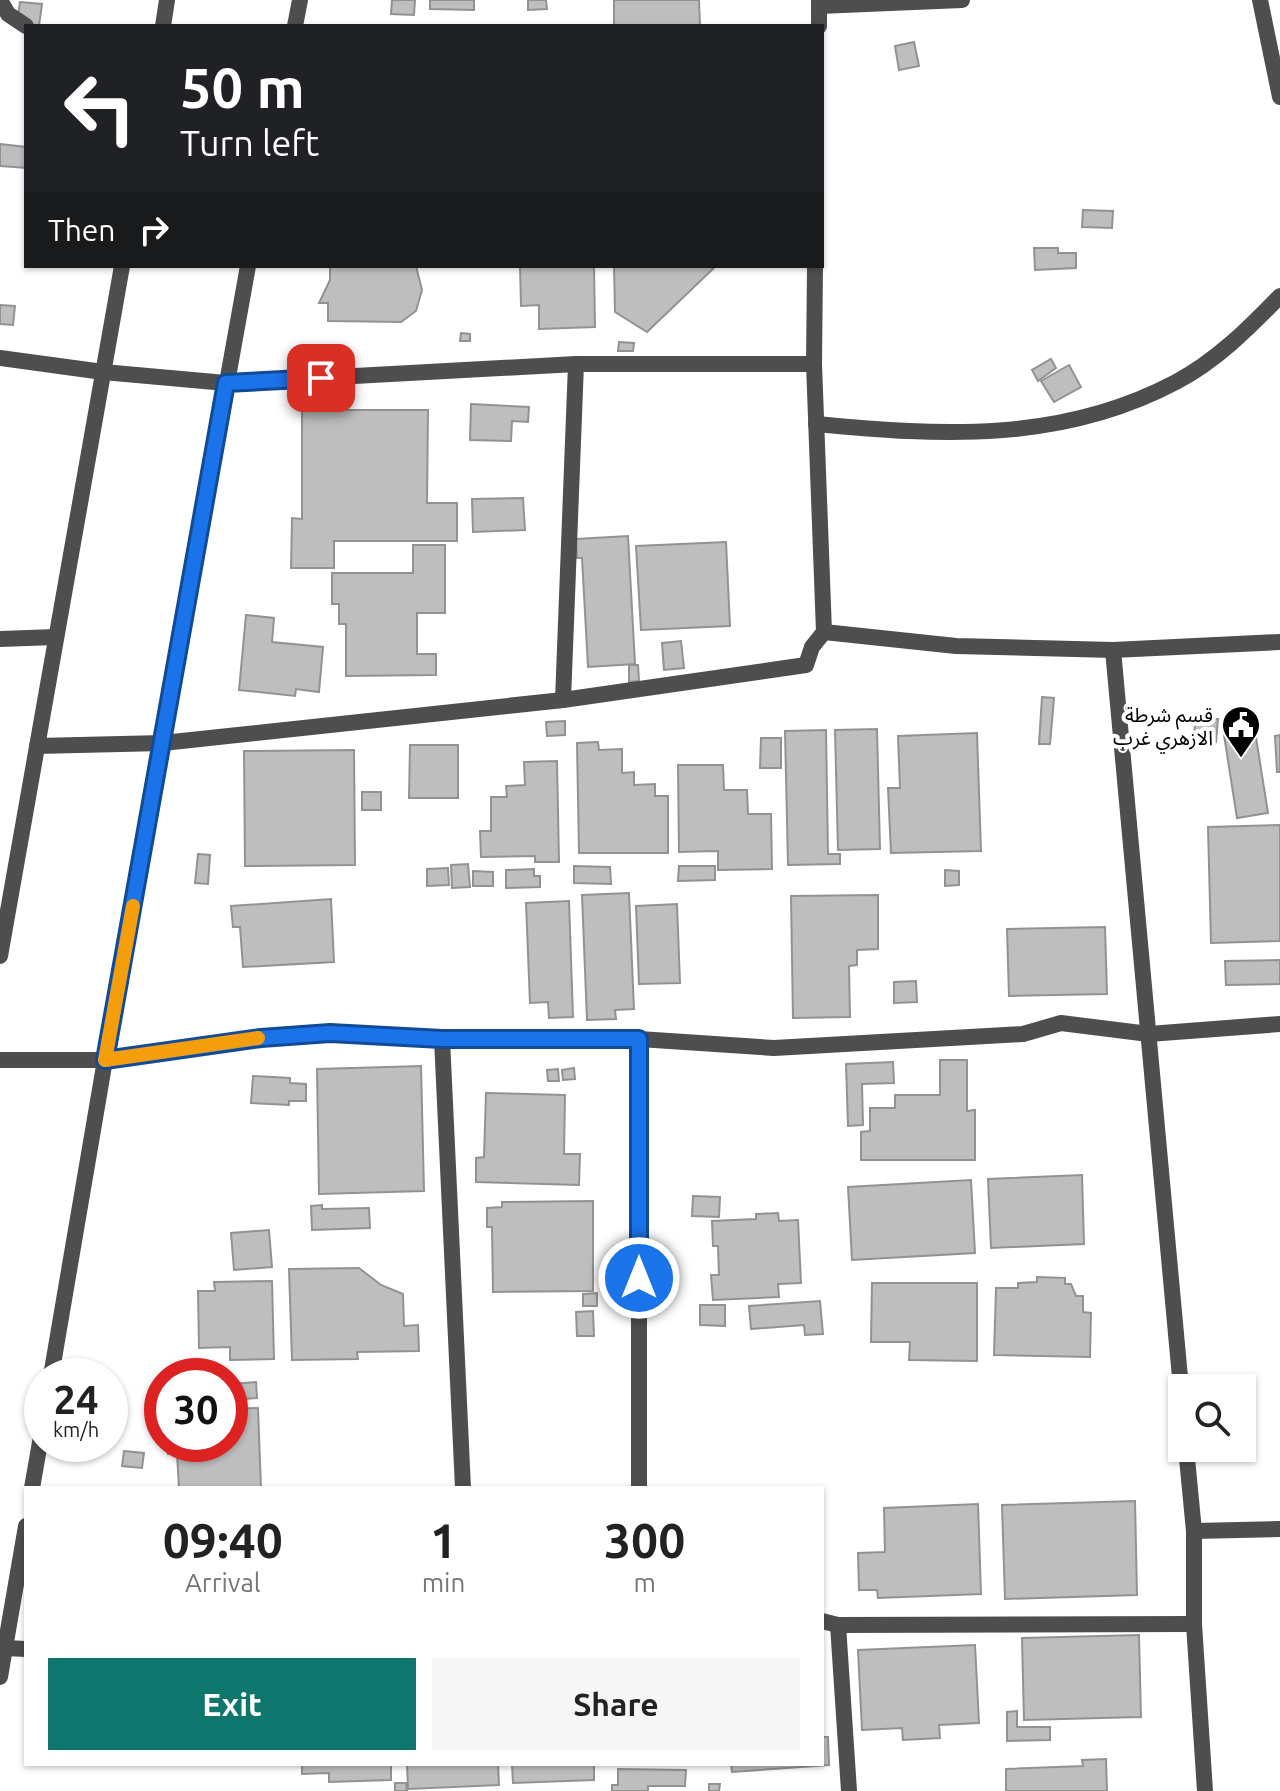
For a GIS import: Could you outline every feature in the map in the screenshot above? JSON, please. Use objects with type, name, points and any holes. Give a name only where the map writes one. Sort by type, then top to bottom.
[{"type":"street","points":[[163,24],[167,0]]},
{"type":"street","points":[[295,24],[300,0]]},
{"type":"street","points":[[819,24],[819,3],[962,0]]},
{"type":"street","points":[[1260,0],[1280,97]]},
{"type":"street","points":[[3,11],[24,25]]},
{"type":"street","points":[[0,956],[122,268]]},
{"type":"street","points":[[54,1358],[248,268]]},
{"type":"street","points":[[37,746],[163,743],[563,700],[806,665],[812,647],[824,632],[814,364],[815,268]]},
{"type":"street","points":[[816,424],[929,433],[1018,431],[1107,410],[1177,382],[1206,363],[1280,296]]},
{"type":"street","points":[[0,358],[103,372],[226,383],[576,364],[814,364]]},
{"type":"street","points":[[563,700],[576,364]]},
{"type":"street","points":[[824,632],[956,646],[1113,650],[1280,642]]},
{"type":"street","points":[[0,639],[55,637]]},
{"type":"street","points":[[1113,650],[1180,1374]]},
{"type":"street","points":[[0,1060],[105,1060],[261,1038],[330,1033],[442,1039],[639,1039],[774,1048],[1023,1034],[1061,1023],[1149,1034],[1280,1024]]},
{"type":"street","points":[[442,1039],[463,1486]]},
{"type":"street","points":[[639,1039],[639,1486]]},
{"type":"street","points":[[32,1486],[37,1462]]},
{"type":"street","points":[[1187,1462],[1194,1531],[1194,1624],[1205,1791]]},
{"type":"street","points":[[1194,1531],[1280,1529]]},
{"type":"street","points":[[0,1677],[24,1538]]},
{"type":"street","points":[[849,1791],[830,1623],[1194,1624]]},
{"type":"street","points":[[5,1648],[24,1649]]},
{"type":"building","points":[[392,0],[415,0],[414,15],[391,14]]},
{"type":"building","points":[[430,0],[474,0],[474,10],[430,9]]},
{"type":"building","points":[[528,0],[546,0],[547,9],[528,10]]},
{"type":"building","points":[[614,0],[699,0],[700,24],[614,24]]},
{"type":"building","points":[[20,2],[42,4],[39,24],[17,23]]},
{"type":"building","points":[[914,42],[919,66],[899,70],[895,46]]},
{"type":"building","points":[[0,144],[24,147],[24,168],[0,166]]},
{"type":"building","points":[[1083,210],[1113,211],[1112,228],[1082,227]]},
{"type":"building","points":[[1034,248],[1058,248],[1058,253],[1076,253],[1076,268],[1035,270]]},
{"type":"building","points":[[330,268],[416,268],[422,290],[416,311],[401,322],[328,321],[328,303],[319,303],[330,280]]},
{"type":"building","points":[[520,268],[594,268],[595,327],[539,329],[539,305],[521,306]]},
{"type":"building","points":[[614,268],[714,268],[647,332],[615,312]]},
{"type":"building","points":[[0,305],[15,306],[13,325],[0,324]]},
{"type":"building","points":[[461,333],[470,334],[470,341],[460,341]]},
{"type":"building","points":[[619,342],[634,343],[633,351],[618,351]]},
{"type":"building","points":[[1051,359],[1056,368],[1038,381],[1032,370]]},
{"type":"building","points":[[1069,365],[1081,387],[1054,402],[1041,381]]},
{"type":"building","points":[[471,404],[529,407],[528,422],[512,421],[511,441],[470,440]]},
{"type":"building","points":[[302,410],[428,410],[427,503],[457,503],[457,541],[334,541],[334,568],[291,568],[292,518],[302,519]]},
{"type":"building","points":[[523,498],[525,530],[473,532],[472,499]]},
{"type":"building","points":[[628,536],[635,664],[588,667],[582,558],[577,558],[576,539]]},
{"type":"building","points":[[726,542],[730,626],[641,630],[636,546]]},
{"type":"building","points":[[413,545],[445,545],[445,613],[417,613],[417,654],[436,654],[436,675],[346,676],[346,624],[339,624],[339,604],[332,604],[332,573],[413,573]]},
{"type":"building","points":[[246,615],[274,618],[272,642],[323,647],[319,692],[296,689],[295,696],[239,690]]},
{"type":"building","points":[[681,641],[684,668],[664,670],[662,643]]},
{"type":"building","points":[[629,665],[638,665],[639,681],[629,682]]},
{"type":"building","points":[[1042,697],[1054,698],[1050,744],[1039,744]]},
{"type":"building","points":[[1195,719],[1218,719],[1216,742],[1194,742]]},
{"type":"building","points":[[565,721],[565,735],[547,736],[546,722]]},
{"type":"building","points":[[877,729],[880,849],[838,850],[835,730]]},
{"type":"building","points":[[826,730],[828,854],[840,854],[840,864],[788,865],[785,731]]},
{"type":"building","points":[[1255,731],[1268,813],[1237,818],[1224,735]]},
{"type":"building","points":[[977,733],[981,851],[891,853],[888,788],[900,788],[898,736]]},
{"type":"building","points":[[1280,735],[1280,772],[1277,772],[1275,736]]},
{"type":"building","points":[[761,738],[781,738],[781,768],[760,768]]},
{"type":"building","points":[[598,742],[599,750],[622,749],[622,773],[634,772],[634,785],[655,784],[655,796],[668,796],[668,853],[579,853],[577,743]]},
{"type":"building","points":[[410,745],[458,745],[458,798],[409,798]]},
{"type":"building","points":[[354,750],[355,865],[245,866],[244,751]]},
{"type":"building","points":[[557,761],[559,862],[535,862],[535,856],[481,857],[480,831],[491,831],[491,797],[507,797],[506,786],[525,785],[524,762]]},
{"type":"building","points":[[678,765],[723,765],[724,790],[747,790],[748,814],[771,814],[772,869],[718,870],[718,851],[679,852]]},
{"type":"building","points":[[362,792],[381,792],[381,810],[362,810]]},
{"type":"building","points":[[1280,825],[1280,941],[1211,943],[1208,827]]},
{"type":"building","points":[[198,854],[210,855],[208,884],[195,883]]},
{"type":"building","points":[[468,864],[470,887],[452,888],[451,865]]},
{"type":"building","points":[[574,866],[610,867],[611,884],[574,883]]},
{"type":"building","points":[[679,866],[715,866],[715,880],[678,881]]},
{"type":"building","points":[[448,868],[449,885],[427,886],[427,869]]},
{"type":"building","points":[[534,869],[534,876],[540,876],[540,887],[506,888],[506,870]]},
{"type":"building","points":[[945,870],[959,871],[959,885],[945,886]]},
{"type":"building","points":[[473,871],[493,872],[493,886],[473,886]]},
{"type":"building","points":[[629,893],[634,1009],[615,1010],[616,1019],[587,1020],[582,895]]},
{"type":"building","points":[[878,895],[878,949],[857,950],[857,965],[849,966],[850,1017],[793,1018],[791,896]]},
{"type":"building","points":[[331,899],[334,962],[243,967],[240,927],[233,927],[231,906]]},
{"type":"building","points":[[569,901],[573,1017],[549,1018],[548,1002],[530,1003],[526,903]]},
{"type":"building","points":[[677,904],[680,983],[639,984],[636,906]]},
{"type":"building","points":[[1105,927],[1107,994],[1009,996],[1007,929]]},
{"type":"building","points":[[1280,960],[1280,984],[1226,985],[1225,961]]},
{"type":"building","points":[[916,981],[917,1002],[894,1003],[894,982]]},
{"type":"building","points":[[940,1060],[967,1060],[967,1111],[975,1110],[975,1160],[861,1160],[861,1132],[870,1131],[870,1108],[895,1108],[895,1095],[940,1095]]},
{"type":"building","points":[[893,1062],[894,1083],[862,1084],[863,1125],[848,1126],[846,1064]]},
{"type":"building","points":[[421,1066],[424,1191],[319,1194],[317,1069]]},
{"type":"building","points":[[574,1068],[575,1079],[563,1080],[562,1070]]},
{"type":"building","points":[[558,1069],[559,1081],[548,1081],[547,1070]]},
{"type":"building","points":[[253,1076],[290,1078],[290,1083],[306,1084],[306,1101],[289,1101],[289,1105],[251,1103]]},
{"type":"building","points":[[486,1093],[565,1095],[564,1154],[580,1154],[579,1185],[476,1182],[476,1158],[484,1157]]},
{"type":"building","points":[[1082,1175],[1084,1244],[991,1248],[988,1179]]},
{"type":"building","points":[[971,1180],[975,1253],[852,1260],[848,1187]]},
{"type":"building","points":[[693,1196],[720,1197],[719,1217],[692,1216]]},
{"type":"building","points":[[593,1201],[593,1291],[493,1292],[492,1227],[487,1227],[487,1208],[502,1207],[502,1202]]},
{"type":"building","points":[[322,1205],[322,1209],[369,1208],[370,1228],[312,1230],[311,1206]]},
{"type":"building","points":[[778,1213],[779,1221],[798,1220],[801,1283],[778,1284],[779,1297],[713,1300],[711,1275],[719,1275],[718,1246],[713,1246],[712,1221],[756,1219],[756,1214]]},
{"type":"building","points":[[269,1230],[272,1267],[234,1270],[231,1233]]},
{"type":"building","points":[[359,1268],[381,1285],[403,1294],[404,1326],[418,1325],[419,1351],[357,1352],[358,1359],[292,1360],[289,1269]]},
{"type":"building","points":[[1037,1277],[1065,1278],[1065,1284],[1071,1284],[1076,1296],[1083,1296],[1083,1312],[1091,1313],[1090,1357],[994,1355],[996,1288],[1018,1288],[1018,1283],[1037,1282]]},
{"type":"building","points":[[272,1281],[274,1359],[230,1358],[230,1347],[199,1348],[198,1291],[215,1291],[214,1282]]},
{"type":"building","points":[[872,1283],[977,1283],[977,1361],[909,1360],[910,1342],[871,1342]]},
{"type":"building","points":[[597,1293],[597,1306],[583,1306],[583,1294]]},
{"type":"building","points":[[820,1301],[823,1334],[805,1335],[804,1325],[751,1329],[749,1306]]},
{"type":"building","points":[[700,1305],[725,1305],[725,1326],[700,1325]]},
{"type":"building","points":[[593,1311],[594,1336],[577,1336],[576,1312]]},
{"type":"building","points":[[256,1382],[257,1398],[248,1399],[248,1383]]},
{"type":"building","points":[[248,1408],[258,1408],[261,1486],[179,1486],[177,1462],[248,1462]]},
{"type":"building","points":[[128,1451],[144,1453],[142,1468],[122,1466],[123,1462],[128,1462]]},
{"type":"building","points":[[1135,1501],[1137,1595],[1005,1599],[1002,1505]]},
{"type":"building","points":[[978,1504],[981,1594],[878,1598],[877,1590],[859,1590],[858,1553],[885,1552],[884,1508]]},
{"type":"building","points":[[1139,1635],[1141,1717],[1024,1720],[1022,1638]]},
{"type":"building","points":[[975,1645],[979,1723],[939,1725],[940,1738],[903,1740],[902,1728],[862,1730],[858,1650]]},
{"type":"building","points":[[1017,1711],[1017,1727],[1050,1727],[1050,1740],[1007,1741],[1007,1712]]},
{"type":"building","points":[[824,1737],[828,1737],[829,1765],[824,1765]]},
{"type":"building","points":[[1106,1759],[1107,1791],[1006,1791],[1006,1769],[1083,1766],[1082,1760]]},
{"type":"building","points":[[302,1766],[391,1766],[391,1780],[329,1782],[329,1773],[302,1774]]},
{"type":"building","points":[[407,1766],[498,1766],[499,1785],[408,1789]]},
{"type":"building","points":[[512,1766],[594,1766],[594,1780],[513,1783]]},
{"type":"building","points":[[731,1766],[815,1766],[732,1772]]},
{"type":"building","points":[[618,1769],[686,1770],[685,1786],[648,1786],[648,1791],[612,1791],[612,1785],[618,1785]]},
{"type":"building","points":[[395,1783],[406,1783],[407,1791],[395,1791]]},
{"type":"building","points":[[709,1784],[720,1784],[719,1791],[709,1791]]},
{"type":"slow traffic","points":[[133,906],[105,1060],[258,1038]]},
{"type":"place","name":"قسم شرطة الازهري غرب","points":[[1241,759]]},
{"type":"route","points":[[321,378],[226,383],[105,1060],[261,1038],[330,1033],[442,1039],[639,1039],[639,1278]]}]
